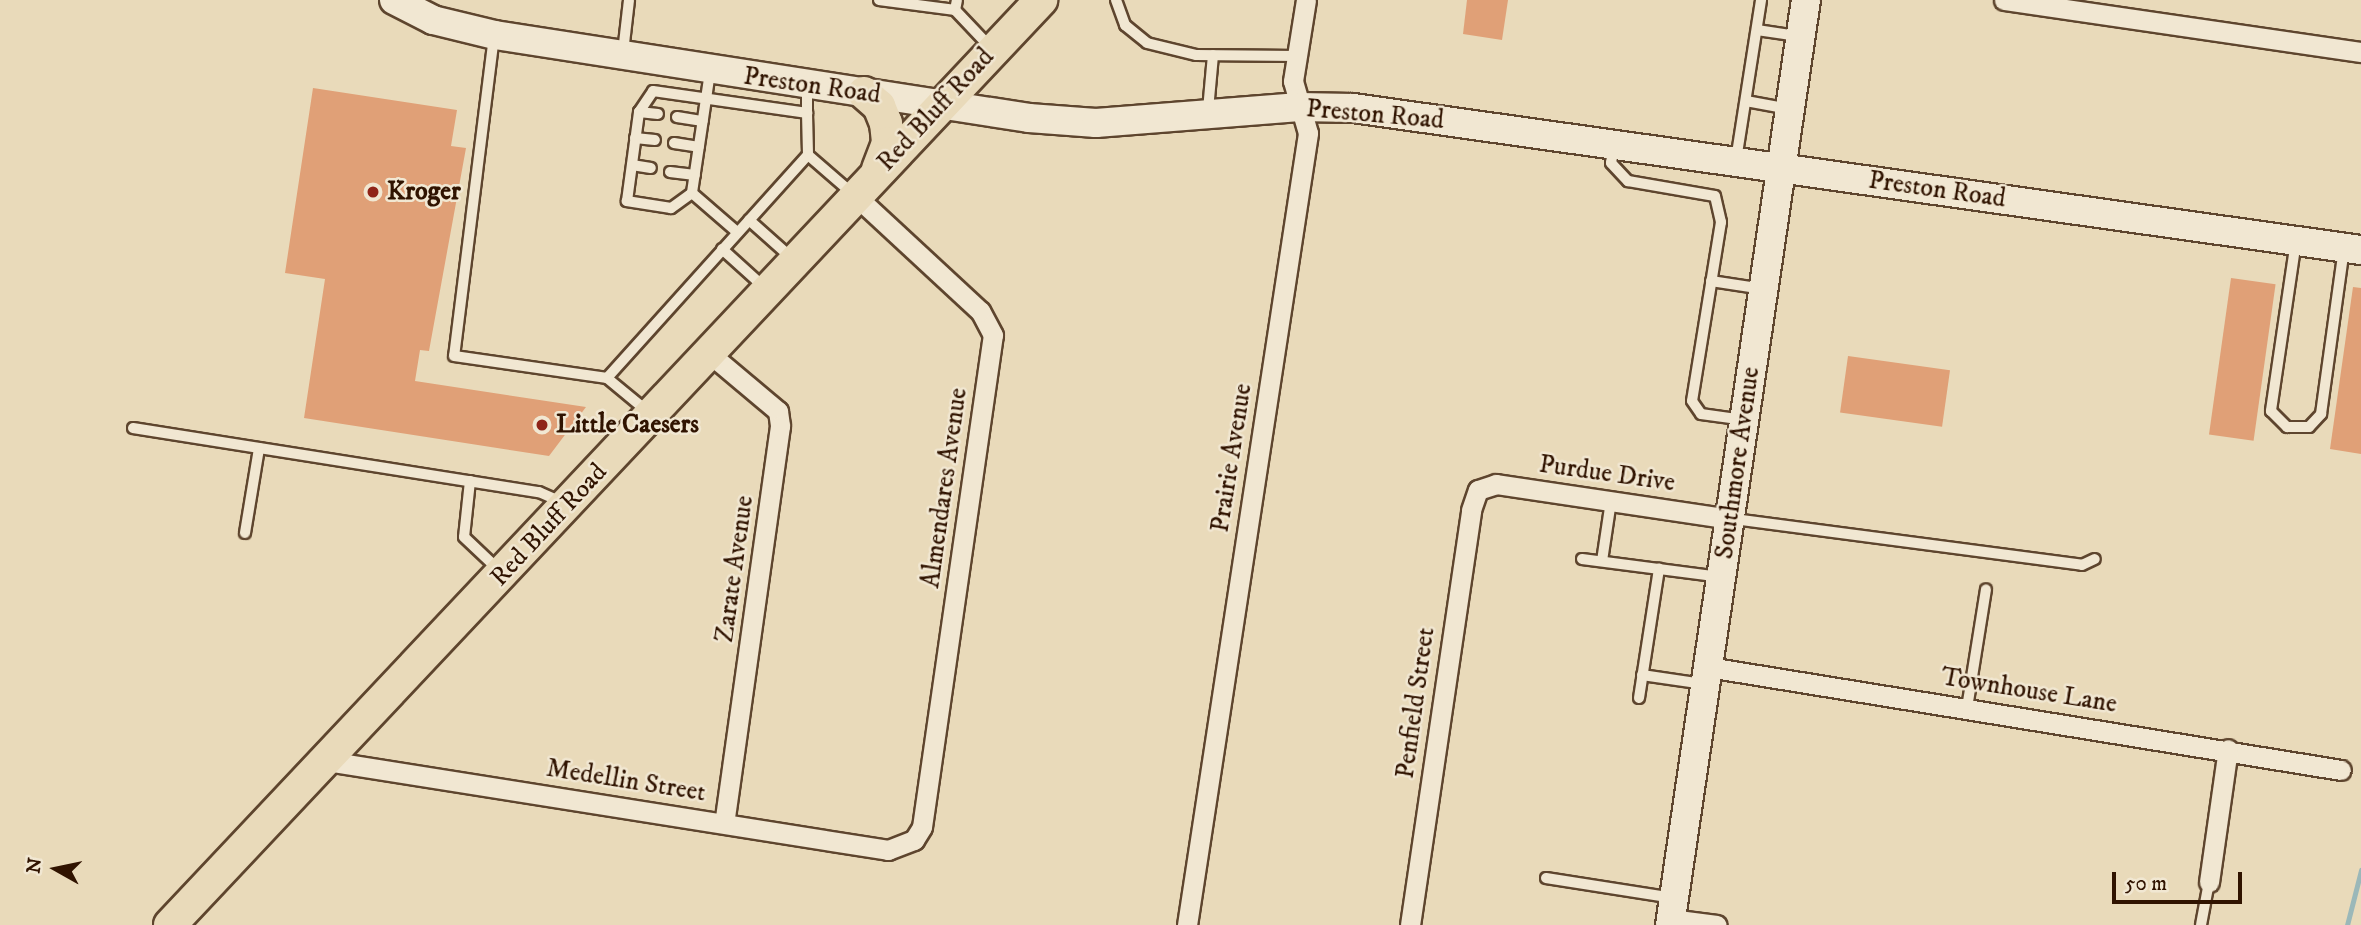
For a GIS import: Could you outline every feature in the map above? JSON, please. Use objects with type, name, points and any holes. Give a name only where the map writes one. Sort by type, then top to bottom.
[{"type":"main road","name":"Preston Road","points":[[394,0],[433,20],[495,35],[623,56],[708,85],[807,99],[864,93],[1096,123],[1299,107],[1353,108],[2353,249]]},
{"type":"main road","name":"Red Bluff Road","points":[[170,925],[652,416],[940,103],[1041,0]]},
{"type":"main road","name":"Southmore Avenue","points":[[1671,914],[1806,0]]},
{"type":"main road","points":[[864,93],[879,106],[886,123],[888,143],[877,173]]},
{"type":"street","name":"Prairie Avenue","points":[[1187,925],[1308,133],[1293,82],[1306,0]]},
{"type":"street","points":[[2004,0],[2361,52]]},
{"type":"street","name":"Almendares Avenue","points":[[856,196],[980,311],[993,335],[922,827],[914,840]]},
{"type":"street","name":"Zarate Avenue","points":[[710,354],[778,411],[780,426],[724,823]]},
{"type":"street","name":"Purdue Drive","points":[[1478,490],[1496,484],[1730,519]]},
{"type":"street","name":"Penfield Street","points":[[1409,925],[1471,510],[1478,490]]},
{"type":"street","name":"Townhouse Lane","points":[[1706,676],[1967,708],[2228,749],[2341,770]]},
{"type":"street","points":[[2209,883],[2228,749]]},
{"type":"street","name":"Medellin Street","points":[[327,761],[888,850],[914,840]]},
{"type":"street","points":[[1671,914],[1717,925]]},
{"type":"lane","points":[[623,56],[629,0]]},
{"type":"lane","points":[[879,0],[956,5],[993,50]]},
{"type":"lane","points":[[1736,160],[1761,0]]},
{"type":"lane","points":[[1118,1],[1125,26],[1147,43],[1213,55],[1297,56]]},
{"type":"lane","points":[[1756,30],[1801,37]]},
{"type":"lane","points":[[495,35],[454,356],[607,378],[652,416]]},
{"type":"lane","points":[[1208,114],[1213,55]]},
{"type":"lane","points":[[708,85],[692,193],[671,208],[627,201],[639,111],[653,91],[708,85]]},
{"type":"lane","points":[[607,378],[808,155],[807,99]]},
{"type":"lane","points":[[1746,102],[1790,109]]},
{"type":"lane","points":[[639,111],[658,114]]},
{"type":"lane","points":[[677,117],[703,121]]},
{"type":"lane","points":[[635,138],[655,140]]},
{"type":"lane","points":[[674,143],[699,147]]},
{"type":"lane","points":[[1615,143],[1611,163],[1628,181],[1716,196],[1721,222],[1692,401],[1701,414],[1744,420]]},
{"type":"lane","points":[[808,155],[856,196]]},
{"type":"lane","points":[[632,165],[651,169]]},
{"type":"lane","points":[[670,172],[695,175]]},
{"type":"lane","points":[[692,193],[737,232]]},
{"type":"lane","points":[[749,220],[796,261]]},
{"type":"lane","points":[[2296,241],[2271,411],[2287,427],[2297,429],[2309,427],[2321,414],[2353,249]]},
{"type":"lane","points":[[722,249],[769,291]]},
{"type":"lane","points":[[1711,281],[1763,289]]},
{"type":"lane","points":[[133,428],[539,492],[568,505]]},
{"type":"lane","points":[[245,533],[259,448]]},
{"type":"lane","points":[[470,481],[464,537],[503,574]]},
{"type":"lane","points":[[1602,561],[1611,501]]},
{"type":"lane","points":[[1730,519],[2081,565],[2095,559]]},
{"type":"lane","points":[[1582,559],[1721,578]]},
{"type":"lane","points":[[1639,698],[1659,569]]},
{"type":"lane","points":[[1967,708],[1986,590]]},
{"type":"lane","points":[[1642,675],[1706,676]]},
{"type":"lane","points":[[1546,878],[1671,914]]},
{"type":"lane","points":[[2201,925],[2209,883]]},
{"type":"building","points":[[1467,0],[1508,0],[1502,40],[1463,34]]},
{"type":"building","points":[[313,88],[457,110],[451,146],[466,148],[429,351],[420,350],[415,381],[586,407],[549,456],[304,418],[325,279],[285,273]]},
{"type":"building","points":[[2231,278],[2276,284],[2254,441],[2209,434]]},
{"type":"building","points":[[2353,287],[2361,288],[2361,454],[2330,449]]},
{"type":"building","points":[[1848,356],[1950,370],[1942,427],[1840,412]]},
{"type":"waterway","points":[[2347,925],[2361,870]]},
{"type":"place","name":"Kroger","points":[[373,192]]},
{"type":"place","name":"Little Caesers","points":[[542,425]]}]
